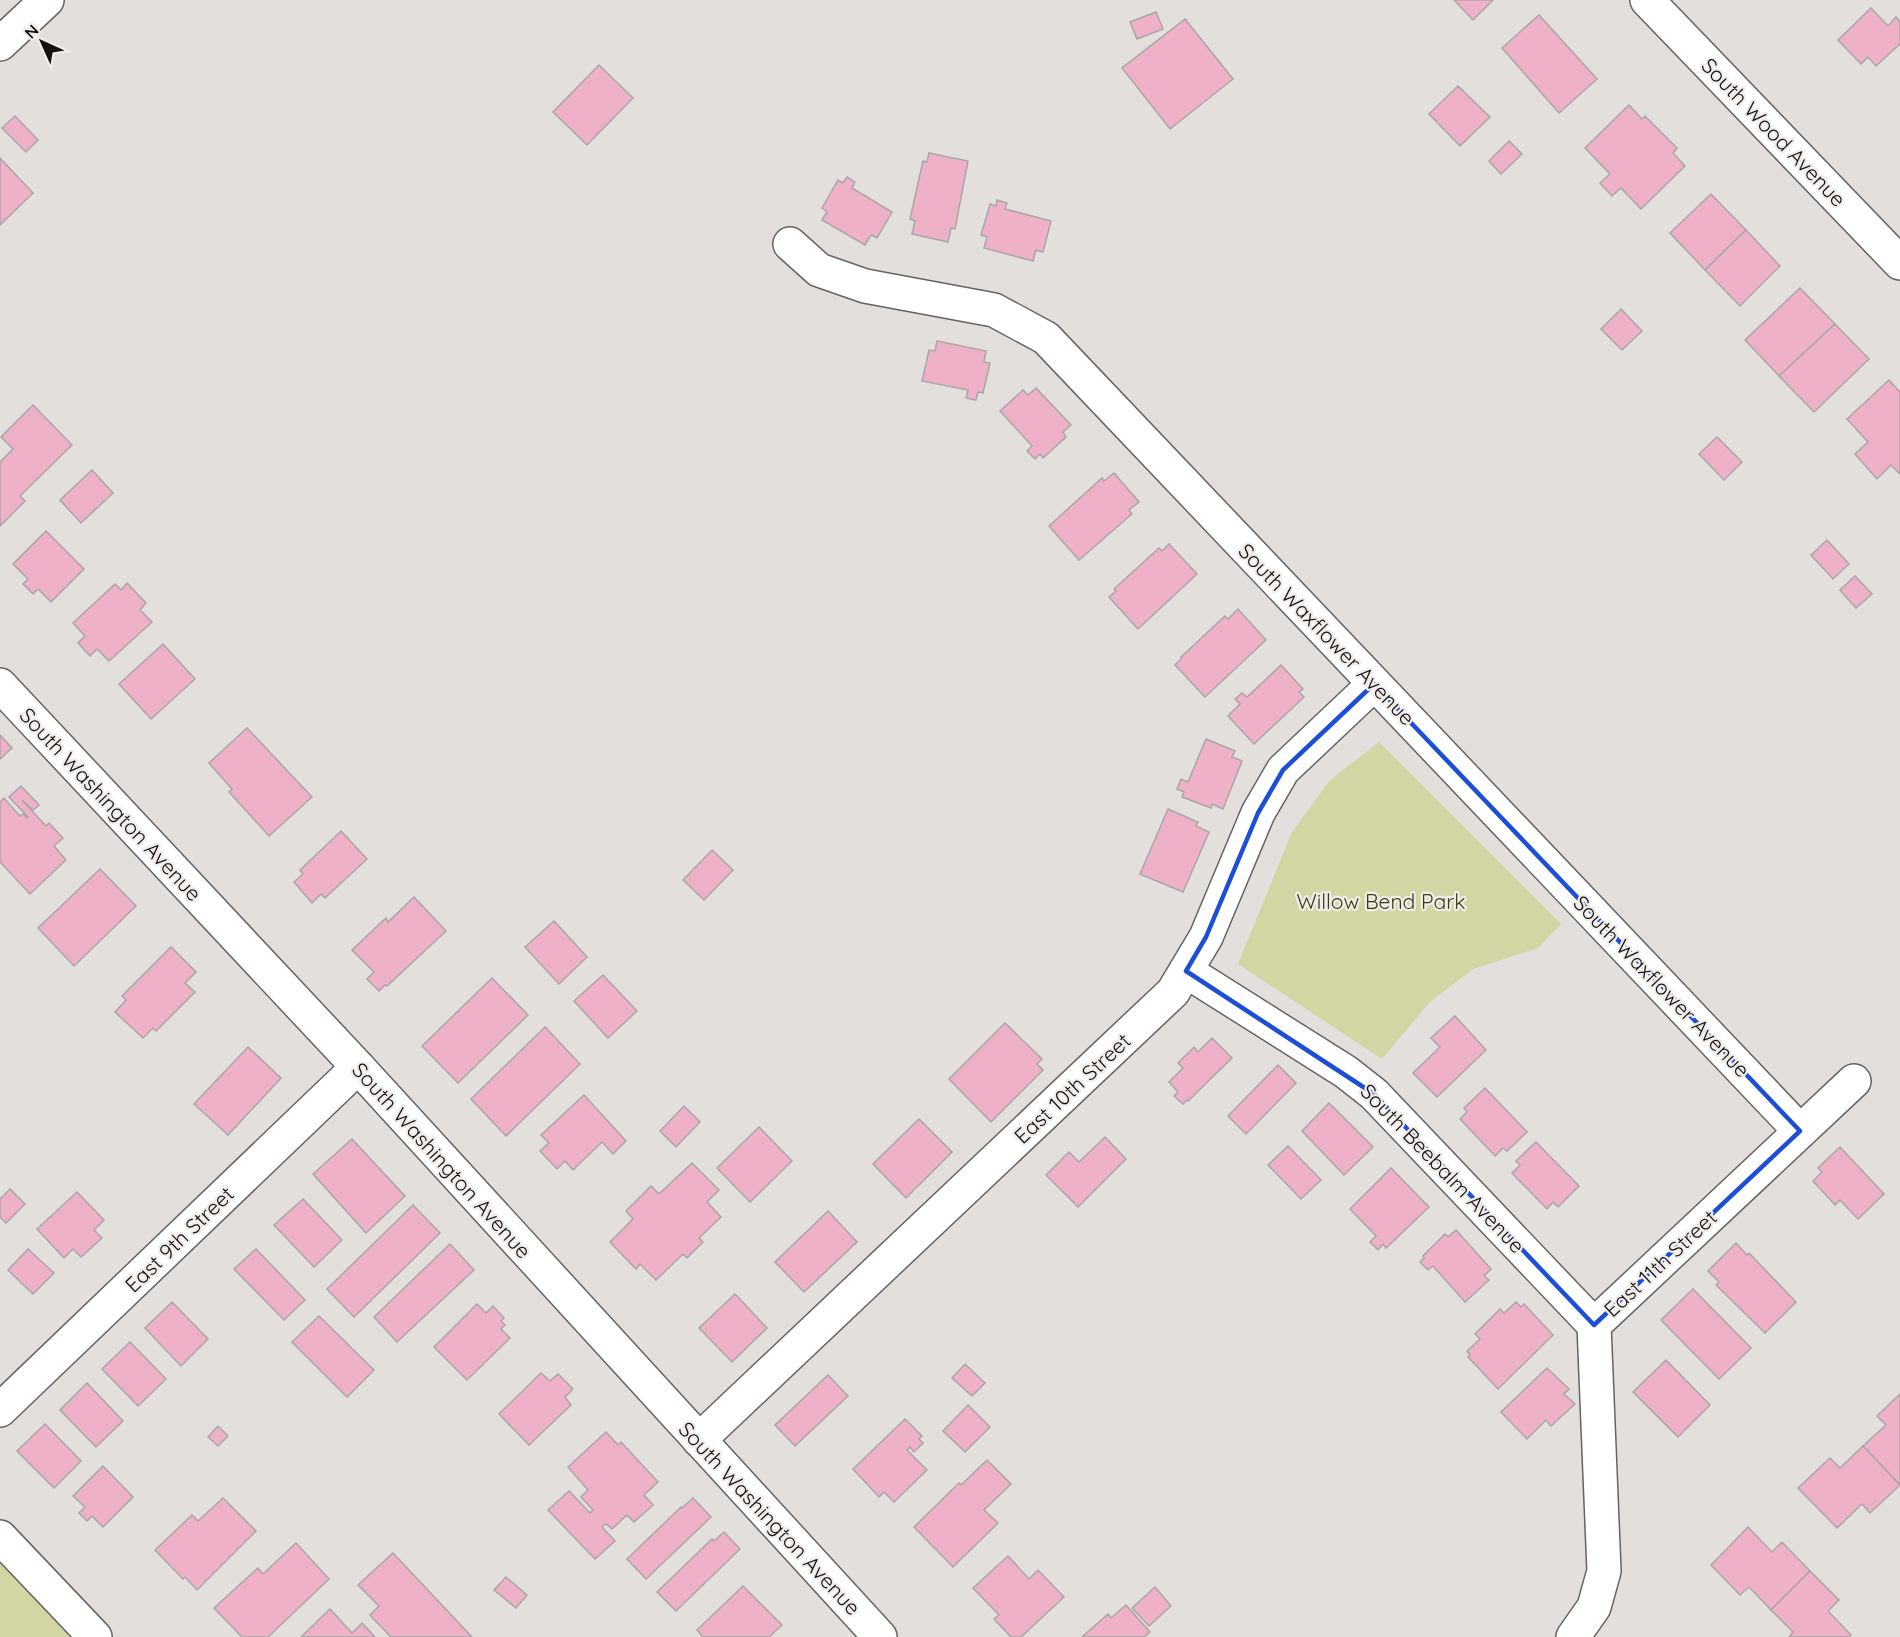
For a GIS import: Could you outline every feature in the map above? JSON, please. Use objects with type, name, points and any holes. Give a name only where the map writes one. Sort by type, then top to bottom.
[{"type":"street","points":[[0,44],[48,0]]},
{"type":"street","name":"South Wood Avenue","points":[[1647,0],[1900,263]]},
{"type":"street","name":"South Waxflower Avenue","points":[[790,244],[819,270],[865,286],[994,310],[1046,338],[1800,1131]]},
{"type":"street","name":"East 10th Street","points":[[699,1440],[1173,992],[1206,937],[1258,813],[1283,770],[1374,684]]},
{"type":"street","name":"South Washington Avenue","points":[[0,685],[358,1068],[880,1637]]},
{"type":"street","name":"South Beebalm Avenue","points":[[1186,971],[1346,1072],[1374,1094],[1594,1325]]},
{"type":"street","name":"East 9th Street","points":[[0,1410],[358,1068]]},
{"type":"street","name":"East 11th Street","points":[[1573,1637],[1594,1606],[1604,1570],[1594,1325],[1854,1081]]},
{"type":"street","points":[[0,1537],[95,1637]]},
{"type":"highlighted area","points":[[1374,684],[1800,1131],[1594,1325],[1374,1094],[1186,971],[1206,937],[1258,813],[1283,770]]},
{"type":"green space","name":"Willow Bend Park","points":[[1379,742],[1561,924],[1538,948],[1473,969],[1430,1002],[1382,1059],[1238,964],[1292,832],[1330,780]]},
{"type":"green space","points":[[0,1537],[95,1637],[0,1637]]},
{"type":"building","points":[[1454,0],[1493,0],[1473,20]]},
{"type":"building","points":[[1871,8],[1888,26],[1896,17],[1900,22],[1900,44],[1876,66],[1868,57],[1861,64],[1838,40]]},
{"type":"building","points":[[1156,12],[1163,29],[1137,39],[1130,22]]},
{"type":"building","points":[[1539,15],[1597,79],[1559,113],[1502,48]]},
{"type":"building","points":[[1185,19],[1233,79],[1170,129],[1122,68]]},
{"type":"building","points":[[599,65],[633,98],[587,145],[553,112]]},
{"type":"building","points":[[1458,86],[1490,117],[1460,146],[1429,114]]},
{"type":"building","points":[[1629,105],[1642,119],[1645,116],[1677,148],[1673,153],[1685,166],[1641,209],[1621,188],[1612,196],[1600,183],[1610,174],[1585,148]]},
{"type":"building","points":[[15,116],[38,140],[26,152],[2,128]]},
{"type":"building","points":[[1509,141],[1522,154],[1501,174],[1489,161]]},
{"type":"building","points":[[929,153],[968,161],[955,229],[951,228],[948,242],[912,234],[915,221],[910,219],[923,161],[927,162]]},
{"type":"building","points":[[0,158],[33,193],[0,225]]},
{"type":"building","points":[[847,177],[855,182],[852,188],[892,212],[877,238],[871,235],[865,245],[822,220],[827,212],[822,208],[838,180],[843,183]]},
{"type":"building","points":[[1711,194],[1746,230],[1705,270],[1670,233]]},
{"type":"building","points":[[997,200],[1007,203],[1005,209],[1051,221],[1043,252],[1036,250],[1033,261],[984,248],[987,237],[981,235],[990,204],[996,206]]},
{"type":"building","points":[[1746,230],[1780,266],[1740,306],[1705,270]]},
{"type":"building","points":[[1800,288],[1835,324],[1779,376],[1745,340]]},
{"type":"building","points":[[1621,309],[1642,331],[1622,350],[1601,329]]},
{"type":"building","points":[[1835,324],[1869,359],[1814,412],[1779,376]]},
{"type":"building","points":[[937,341],[986,351],[984,362],[990,363],[983,393],[978,392],[976,400],[966,398],[968,390],[922,381],[929,350],[935,351]]},
{"type":"building","points":[[1889,380],[1900,392],[1900,474],[1891,465],[1877,479],[1855,454],[1868,442],[1847,419]]},
{"type":"building","points":[[1036,388],[1071,425],[1063,432],[1066,437],[1043,458],[1040,454],[1035,459],[1027,451],[1032,446],[1000,411],[1023,390],[1028,395]]},
{"type":"building","points":[[33,405],[72,445],[20,496],[25,501],[0,526],[0,462],[13,449],[1,437]]},
{"type":"building","points":[[1717,437],[1742,462],[1724,480],[1699,454]]},
{"type":"building","points":[[92,470],[113,493],[81,523],[60,500]]},
{"type":"building","points":[[1114,473],[1139,502],[1129,510],[1132,514],[1079,560],[1049,526],[1102,478],[1104,481]]},
{"type":"building","points":[[46,531],[84,569],[51,602],[38,589],[33,594],[23,584],[28,579],[13,564]]},
{"type":"building","points":[[1827,540],[1849,564],[1833,579],[1811,555]]},
{"type":"building","points":[[1169,544],[1197,574],[1138,629],[1109,597],[1116,591],[1114,589],[1159,548],[1162,551]]},
{"type":"building","points":[[1855,576],[1872,594],[1856,608],[1840,590]]},
{"type":"building","points":[[127,583],[146,603],[140,610],[152,622],[109,661],[97,649],[90,656],[78,643],[85,636],[73,623],[115,584],[121,590]]},
{"type":"building","points":[[1238,609],[1266,640],[1205,697],[1175,665],[1225,616],[1228,619]]},
{"type":"building","points":[[163,644],[195,679],[151,719],[119,684]]},
{"type":"building","points":[[1281,665],[1303,689],[1299,692],[1304,697],[1254,744],[1228,716],[1240,704],[1235,699],[1242,693],[1247,697]]},
{"type":"building","points":[[247,728],[312,797],[269,836],[229,792],[232,789],[209,763]]},
{"type":"building","points":[[0,735],[12,748],[0,759]]},
{"type":"building","points":[[1206,739],[1235,751],[1232,757],[1242,761],[1223,809],[1212,804],[1211,808],[1182,797],[1184,792],[1177,789],[1181,779],[1188,782]]},
{"type":"building","points":[[21,786],[39,805],[33,810],[22,800],[46,826],[49,823],[63,838],[54,846],[66,860],[30,894],[0,862],[0,802],[4,798],[20,816],[23,814],[27,818],[9,797]]},
{"type":"building","points":[[1168,809],[1198,822],[1196,826],[1209,832],[1183,892],[1140,874]]},
{"type":"building","points":[[341,831],[367,859],[325,898],[321,894],[312,903],[294,882],[303,874],[300,870]]},
{"type":"building","points":[[712,850],[733,870],[704,900],[683,880]]},
{"type":"building","points":[[100,869],[136,906],[74,966],[38,928]]},
{"type":"building","points":[[414,897],[446,931],[379,991],[367,979],[374,972],[352,950],[386,918],[388,922]]},
{"type":"building","points":[[554,921],[587,957],[559,984],[525,947]]},
{"type":"building","points":[[171,947],[196,972],[185,983],[195,992],[156,1031],[153,1028],[143,1038],[115,1012],[126,1000],[122,996]]},
{"type":"building","points":[[603,975],[637,1011],[608,1038],[574,1001]]},
{"type":"building","points":[[492,978],[528,1015],[458,1083],[422,1046]]},
{"type":"building","points":[[1455,1016],[1486,1050],[1437,1097],[1413,1073],[1440,1047],[1431,1038]]},
{"type":"building","points":[[1005,1023],[1042,1059],[1037,1064],[1043,1070],[991,1122],[949,1079]]},
{"type":"building","points":[[545,1027],[580,1064],[506,1136],[471,1099]]},
{"type":"building","points":[[1212,1038],[1232,1058],[1183,1104],[1174,1096],[1178,1092],[1169,1082],[1183,1068],[1178,1063],[1194,1047],[1198,1052]]},
{"type":"building","points":[[248,1047],[281,1078],[228,1135],[194,1104]]},
{"type":"building","points":[[1278,1065],[1296,1083],[1246,1134],[1228,1116]]},
{"type":"building","points":[[1485,1088],[1527,1132],[1507,1151],[1503,1148],[1495,1156],[1460,1119],[1467,1112],[1464,1108]]},
{"type":"building","points":[[584,1095],[626,1141],[613,1154],[602,1142],[573,1170],[565,1161],[557,1169],[540,1151],[549,1143],[541,1135]]},
{"type":"building","points":[[1329,1103],[1373,1147],[1344,1175],[1302,1131]]},
{"type":"building","points":[[684,1106],[700,1122],[676,1147],[660,1131]]},
{"type":"building","points":[[919,1119],[952,1152],[906,1198],[873,1164]]},
{"type":"building","points":[[759,1127],[792,1161],[750,1202],[717,1168]]},
{"type":"building","points":[[1105,1137],[1126,1159],[1078,1207],[1046,1175],[1069,1152],[1079,1162]]},
{"type":"building","points":[[352,1139],[405,1196],[366,1233],[313,1174]]},
{"type":"building","points":[[1536,1142],[1579,1186],[1558,1207],[1553,1202],[1547,1209],[1512,1173],[1520,1165],[1516,1161]]},
{"type":"building","points":[[1288,1146],[1321,1180],[1301,1199],[1268,1165]]},
{"type":"building","points":[[1840,1147],[1884,1194],[1858,1219],[1840,1200],[1835,1205],[1813,1181],[1822,1172],[1818,1168]]},
{"type":"building","points":[[692,1163],[719,1190],[707,1202],[721,1217],[699,1238],[703,1242],[687,1258],[683,1254],[656,1280],[640,1264],[636,1269],[610,1242],[633,1219],[626,1211],[651,1186],[659,1194]]},
{"type":"building","points":[[1391,1168],[1429,1207],[1386,1248],[1383,1244],[1378,1250],[1370,1242],[1376,1236],[1350,1209]]},
{"type":"building","points":[[10,1189],[25,1204],[6,1223],[0,1217],[0,1199]]},
{"type":"building","points":[[77,1192],[104,1220],[94,1230],[102,1238],[81,1257],[73,1249],[64,1258],[37,1229]]},
{"type":"building","points":[[303,1199],[342,1240],[314,1267],[274,1225]]},
{"type":"building","points":[[413,1205],[440,1233],[354,1317],[327,1289]]},
{"type":"building","points":[[828,1211],[857,1242],[804,1292],[775,1262]]},
{"type":"building","points":[[1456,1230],[1491,1269],[1484,1276],[1489,1280],[1465,1302],[1433,1266],[1428,1270],[1420,1262],[1445,1234],[1448,1237]]},
{"type":"building","points":[[1736,1243],[1747,1255],[1749,1253],[1796,1302],[1765,1333],[1716,1285],[1719,1282],[1708,1271]]},
{"type":"building","points":[[450,1244],[474,1270],[397,1342],[374,1317]]},
{"type":"building","points":[[28,1249],[54,1273],[33,1294],[8,1270]]},
{"type":"building","points":[[256,1249],[305,1300],[284,1320],[234,1269]]},
{"type":"building","points":[[1693,1289],[1751,1348],[1719,1379],[1661,1320]]},
{"type":"building","points":[[735,1294],[767,1328],[732,1362],[699,1328]]},
{"type":"building","points":[[172,1302],[208,1339],[181,1366],[145,1328]]},
{"type":"building","points":[[1516,1302],[1521,1307],[1524,1304],[1553,1335],[1498,1389],[1468,1357],[1470,1355],[1467,1351],[1480,1339],[1475,1334],[1500,1309],[1504,1313]]},
{"type":"building","points":[[477,1304],[486,1313],[493,1306],[504,1318],[501,1321],[505,1325],[501,1329],[510,1338],[467,1380],[434,1347]]},
{"type":"building","points":[[319,1316],[374,1370],[347,1397],[292,1342]]},
{"type":"building","points":[[130,1342],[166,1379],[138,1406],[102,1369]]},
{"type":"building","points":[[1666,1360],[1710,1405],[1678,1437],[1633,1392]]},
{"type":"building","points":[[965,1364],[985,1383],[972,1396],[952,1378]]},
{"type":"building","points":[[1547,1368],[1569,1389],[1564,1394],[1575,1404],[1551,1426],[1546,1420],[1527,1439],[1501,1412]]},
{"type":"building","points":[[541,1373],[550,1381],[558,1374],[573,1389],[565,1397],[571,1405],[529,1445],[499,1414]]},
{"type":"building","points":[[828,1375],[848,1396],[795,1446],[775,1425]]},
{"type":"building","points":[[87,1383],[123,1421],[96,1447],[60,1410]]},
{"type":"building","points":[[1900,1394],[1900,1485],[1863,1446],[1886,1425],[1877,1416]]},
{"type":"building","points":[[968,1405],[990,1427],[965,1452],[943,1431]]},
{"type":"building","points":[[905,1419],[922,1436],[919,1439],[923,1443],[914,1452],[910,1447],[907,1450],[927,1470],[894,1502],[884,1492],[879,1497],[853,1469]]},
{"type":"building","points":[[45,1424],[81,1461],[54,1488],[17,1451]]},
{"type":"building","points":[[218,1426],[228,1436],[218,1446],[208,1437]]},
{"type":"building","points":[[606,1432],[618,1445],[621,1442],[658,1482],[644,1495],[653,1505],[634,1522],[627,1515],[612,1529],[606,1524],[602,1527],[615,1541],[595,1559],[548,1510],[569,1491],[590,1513],[593,1510],[581,1497],[588,1490],[568,1467]]},
{"type":"building","points":[[1863,1446],[1900,1485],[1870,1513],[1862,1504],[1837,1528],[1798,1488],[1830,1458],[1840,1468]]},
{"type":"building","points":[[987,1460],[1011,1484],[984,1510],[998,1523],[953,1567],[914,1527],[959,1483],[961,1485]]},
{"type":"building","points":[[103,1466],[133,1497],[103,1527],[92,1516],[87,1521],[79,1513],[85,1507],[73,1496]]},
{"type":"building","points":[[223,1498],[256,1531],[197,1590],[155,1550],[192,1515],[198,1521]]},
{"type":"building","points":[[693,1498],[711,1517],[646,1579],[627,1559]]},
{"type":"building","points":[[1748,1527],[1772,1552],[1782,1542],[1810,1571],[1771,1610],[1749,1587],[1740,1595],[1711,1565]]},
{"type":"building","points":[[724,1532],[740,1549],[676,1611],[657,1592],[712,1539],[714,1541]]},
{"type":"building","points":[[296,1543],[329,1579],[268,1637],[242,1637],[214,1608],[258,1568],[263,1574]]},
{"type":"building","points":[[393,1553],[472,1637],[391,1637],[370,1615],[379,1606],[358,1585]]},
{"type":"building","points":[[1008,1556],[1029,1579],[1038,1570],[1064,1597],[1021,1637],[1011,1637],[994,1619],[999,1615],[973,1588]]},
{"type":"building","points":[[1810,1571],[1839,1600],[1828,1611],[1851,1635],[1849,1637],[1789,1637],[1793,1632],[1771,1610]]},
{"type":"building","points":[[506,1577],[527,1595],[516,1608],[494,1590]]},
{"type":"building","points":[[743,1586],[782,1625],[769,1637],[703,1637],[697,1630]]},
{"type":"building","points":[[1155,1587],[1171,1606],[1149,1626],[1132,1608]]},
{"type":"building","points":[[1126,1605],[1150,1632],[1144,1637],[1082,1637],[1108,1614],[1111,1618]]},
{"type":"building","points":[[330,1609],[352,1633],[362,1623],[375,1637],[301,1637]]}]
